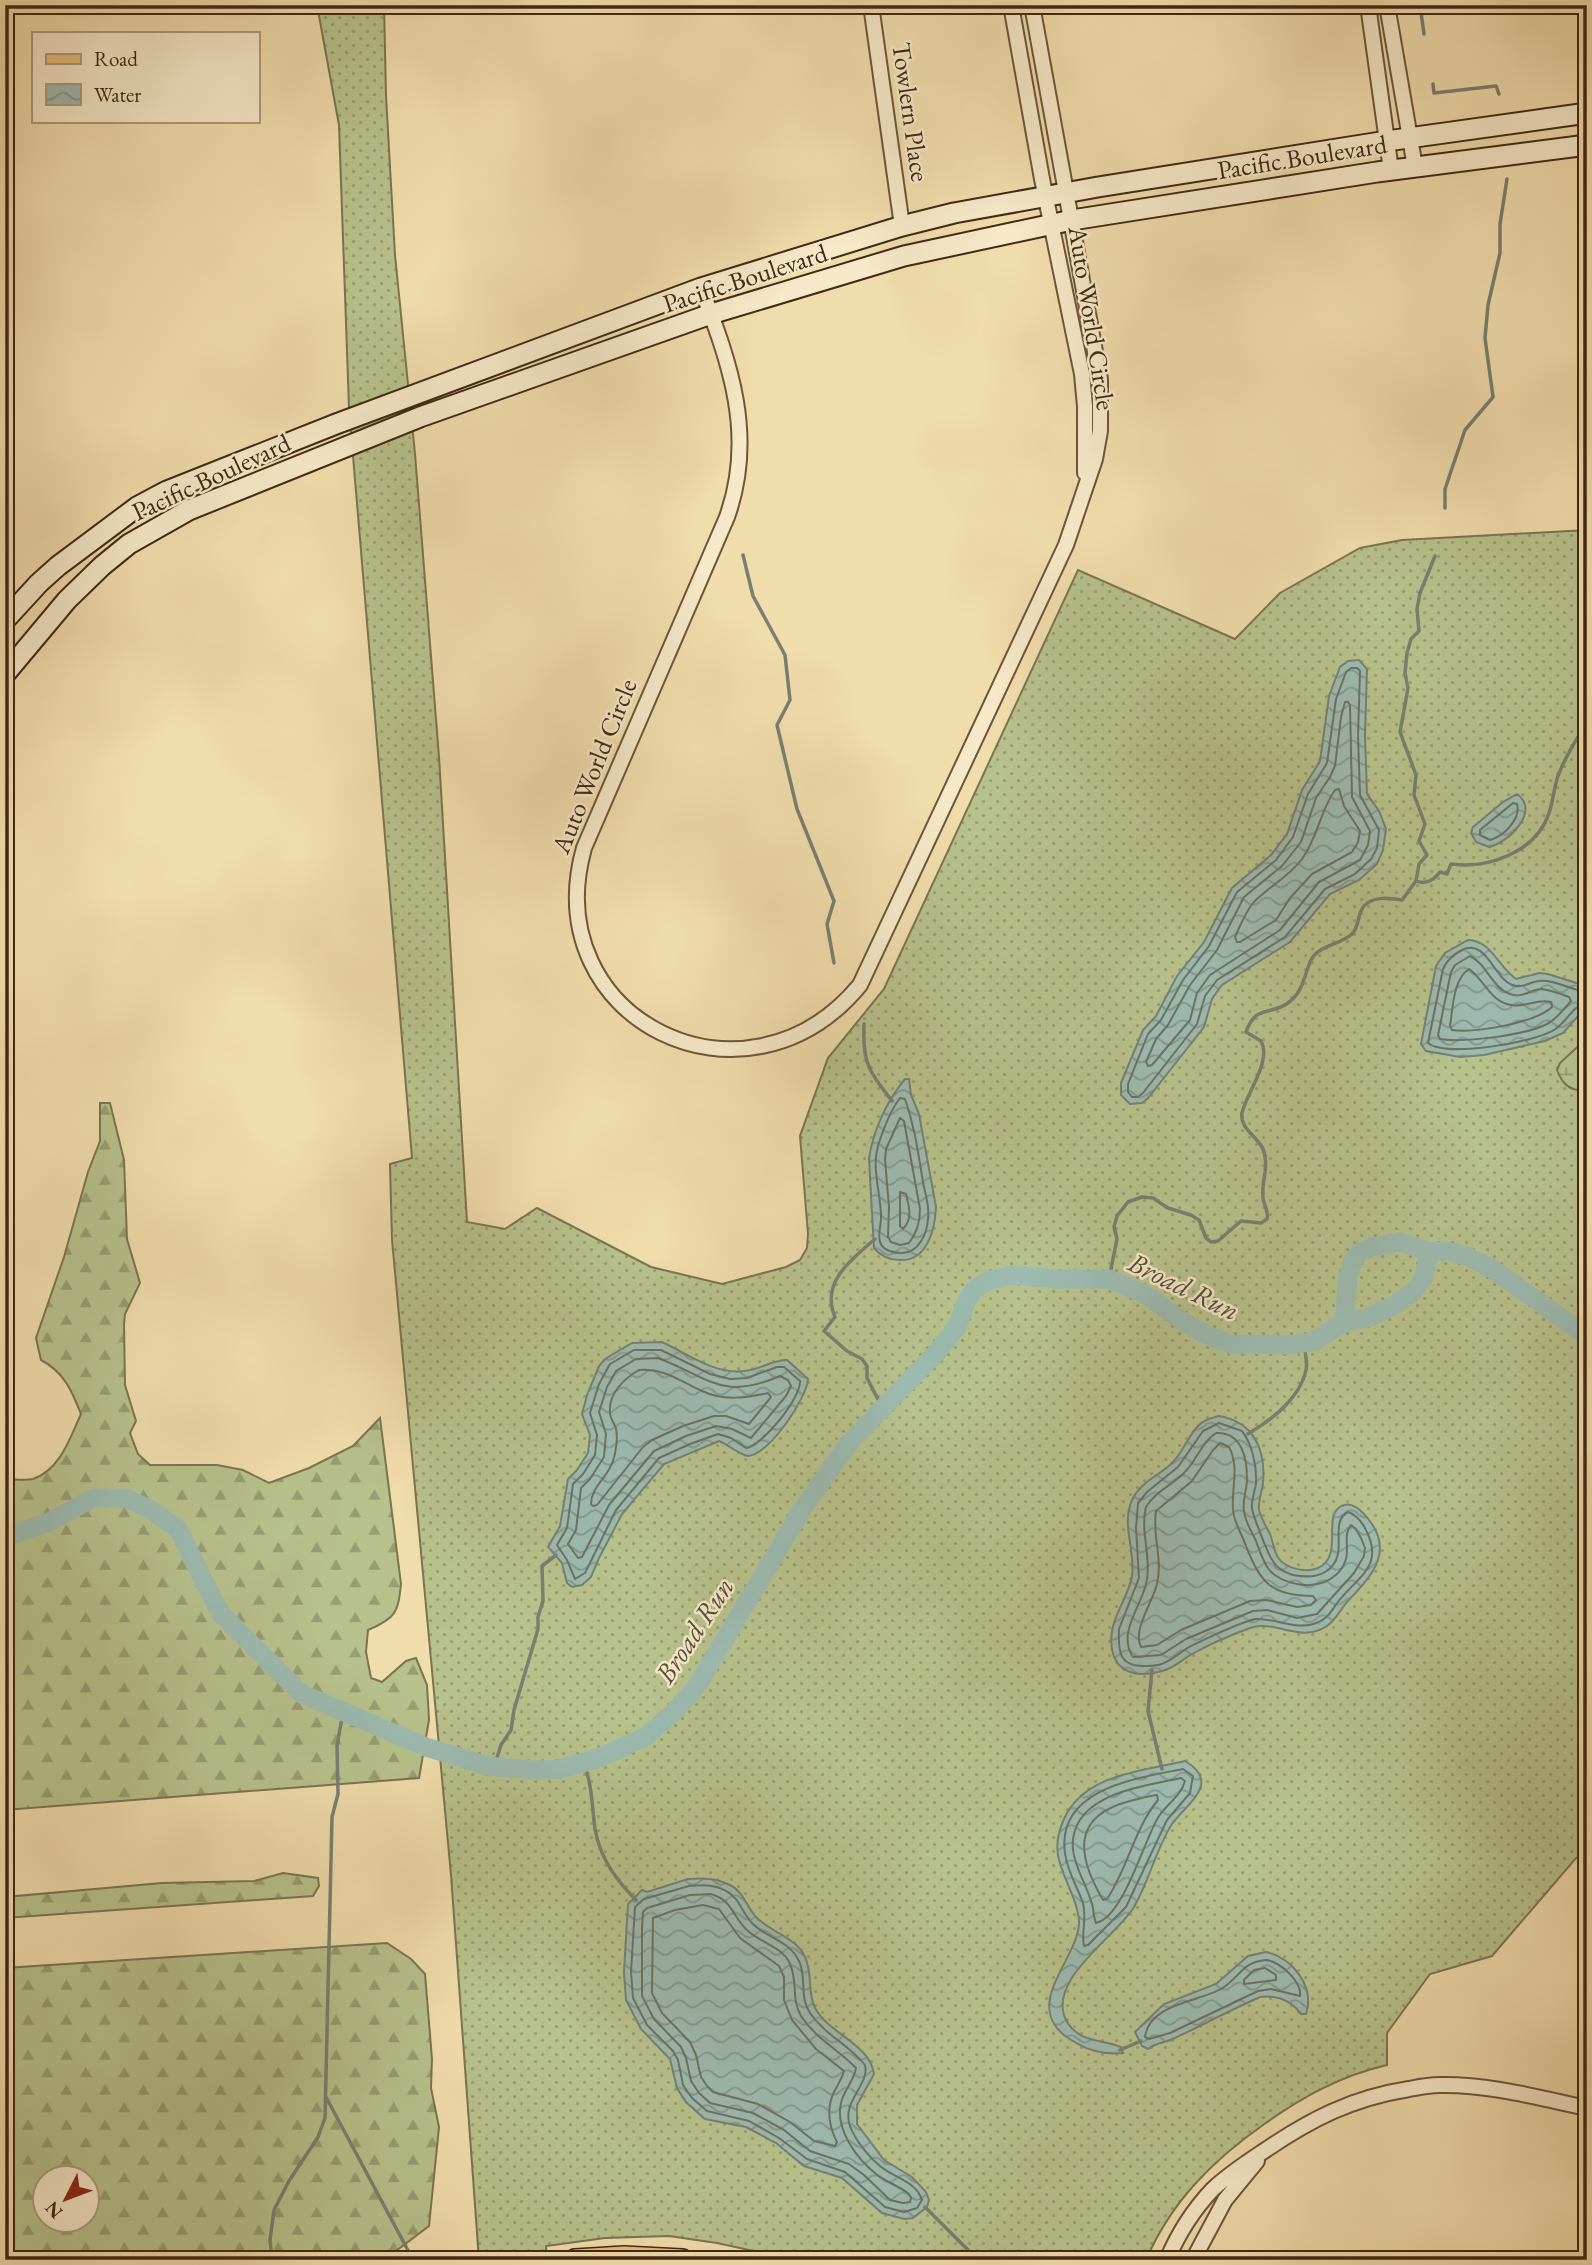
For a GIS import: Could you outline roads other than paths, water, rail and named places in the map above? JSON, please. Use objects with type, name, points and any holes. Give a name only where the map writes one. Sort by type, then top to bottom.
[{"type":"main road","name":"Pacific Boulevard","points":[[5,621],[58,566],[137,508],[167,491],[336,424],[701,288],[902,226],[954,213],[1387,141],[1587,113]]},
{"type":"main road","name":"Pacific Boulevard","points":[[5,674],[67,600],[102,566],[129,544],[190,510],[420,417],[711,314],[904,256],[1062,222],[1391,170],[1587,145]]},
{"type":"main road","points":[[575,2260],[624,2257],[682,2260]]},
{"type":"street","name":"Towlern Place","points":[[871,5],[902,226]]},
{"type":"street","name":"Auto World Circle","points":[[701,288],[736,396],[741,440],[738,480],[727,517],[587,839],[576,884],[578,922],[583,941],[598,974],[623,1006],[637,1018],[685,1043],[720,1050],[736,1050],[768,1046],[814,1027],[841,1007],[860,985],[1066,545],[1084,490],[1085,406],[1062,222],[1046,197],[1011,5]]},
{"type":"street","points":[[1032,5],[1067,193],[1062,222]]},
{"type":"street","points":[[1368,5],[1391,170]]},
{"type":"street","points":[[1387,5],[1415,167]]},
{"type":"street","points":[[1167,2260],[1186,2223],[1211,2191],[1228,2175],[1339,2107],[1367,2097],[1437,2084],[1502,2090],[1587,2108]]},
{"type":"street","points":[[1193,2260],[1225,2200],[1270,2147]]},
{"type":"water","points":[[1359,660],[1367,669],[1367,794],[1379,811],[1386,829],[1383,850],[1377,864],[1359,880],[1330,894],[1290,942],[1222,985],[1212,999],[1204,1027],[1148,1098],[1142,1103],[1130,1104],[1121,1095],[1121,1083],[1143,1030],[1156,1016],[1177,976],[1204,942],[1232,888],[1271,855],[1287,834],[1302,790],[1320,761],[1329,696],[1340,667],[1348,661]]},
{"type":"water","points":[[1517,794],[1525,809],[1524,817],[1513,833],[1489,847],[1476,842],[1471,833],[1473,827]]},
{"type":"water","points":[[1468,940],[1476,941],[1489,949],[1516,979],[1539,973],[1586,986],[1587,1006],[1563,1033],[1545,1041],[1484,1055],[1460,1057],[1426,1051],[1421,1044],[1436,966],[1445,953]]},
{"type":"water","points":[[905,1079],[909,1079],[911,1095],[919,1114],[936,1207],[928,1243],[916,1256],[899,1260],[885,1257],[874,1248],[869,1159],[882,1116]]},
{"type":"water","points":[[662,1342],[723,1370],[750,1370],[787,1360],[808,1379],[806,1388],[786,1424],[757,1453],[748,1456],[719,1441],[664,1464],[622,1514],[591,1577],[582,1585],[572,1587],[567,1583],[562,1563],[548,1547],[560,1526],[568,1479],[588,1453],[590,1435],[582,1414],[587,1395],[599,1366],[605,1359],[632,1343]]},
{"type":"water","points":[[1219,1416],[1241,1424],[1249,1431],[1260,1449],[1263,1483],[1259,1510],[1279,1559],[1292,1568],[1318,1568],[1326,1562],[1330,1554],[1333,1516],[1337,1509],[1352,1505],[1363,1513],[1379,1538],[1378,1560],[1366,1581],[1333,1621],[1317,1631],[1297,1632],[1269,1626],[1250,1628],[1192,1654],[1169,1669],[1153,1673],[1132,1673],[1118,1663],[1111,1644],[1114,1624],[1132,1576],[1129,1508],[1136,1492],[1172,1463],[1200,1424]]},
{"type":"water","points":[[1185,1761],[1196,1769],[1201,1777],[1198,1793],[1166,1834],[1134,1907],[1086,1959],[1066,1990],[1062,2005],[1071,2027],[1084,2037],[1121,2047],[1123,2053],[1094,2051],[1068,2038],[1055,2025],[1049,2011],[1050,1997],[1077,1936],[1079,1922],[1076,1905],[1058,1855],[1061,1828],[1073,1804],[1085,1792],[1116,1777]]},
{"type":"water","points":[[688,1879],[715,1880],[735,1888],[756,1917],[801,1950],[809,1970],[815,2008],[821,2017],[865,2055],[871,2064],[874,2074],[857,2105],[857,2124],[884,2160],[912,2177],[926,2192],[929,2200],[927,2207],[913,2218],[904,2219],[882,2213],[842,2178],[804,2166],[776,2143],[746,2127],[705,2119],[686,2102],[677,2088],[670,2059],[641,2029],[626,2000],[624,1972],[628,1904],[642,1890],[647,1892]]},
{"type":"water","points":[[1266,1952],[1285,1960],[1300,1975],[1307,1994],[1306,2014],[1301,2014],[1284,2000],[1260,1997],[1170,2040],[1148,2049],[1142,2046],[1135,2032],[1164,2004],[1216,1984],[1248,1956]]},
{"type":"waterway","points":[[1420,5],[1424,34]]},
{"type":"waterway","points":[[1433,84],[1434,93],[1496,86],[1499,94]]},
{"type":"waterway","points":[[1445,508],[1445,489],[1465,430],[1493,397],[1485,338],[1488,305],[1500,253],[1500,224],[1507,179]]},
{"type":"waterway","points":[[743,555],[753,596],[785,655],[790,700],[777,725],[797,809],[834,901],[827,924],[834,963]]},
{"type":"waterway","points":[[1109,1279],[1117,1239],[1114,1227],[1117,1216],[1128,1202],[1142,1197],[1153,1198],[1168,1208],[1191,1215],[1199,1220],[1206,1238],[1211,1242],[1218,1241],[1241,1221],[1261,1223],[1267,1219],[1263,1192],[1265,1155],[1242,1118],[1261,1067],[1264,1049],[1261,1041],[1246,1032],[1254,1017],[1281,1007],[1293,998],[1311,960],[1319,951],[1352,934],[1365,905],[1378,899],[1402,900],[1416,881],[1419,864],[1427,855],[1419,841],[1425,824],[1414,795],[1416,775],[1400,732],[1408,688],[1405,673],[1407,653],[1411,639],[1419,631],[1417,609],[1420,593],[1435,556]]},
{"type":"waterway","points":[[1416,881],[1430,881],[1440,872],[1447,874],[1451,864],[1481,864],[1509,855],[1534,838],[1549,813],[1556,781],[1563,765],[1587,723]]},
{"type":"waterway","points":[[864,1024],[866,1058],[878,1082],[892,1101]]},
{"type":"waterway","points":[[875,1239],[848,1263],[835,1282],[831,1304],[835,1317],[824,1331],[847,1351],[862,1359],[867,1366],[867,1378],[883,1409]]},
{"type":"waterway","name":"Broad Run","points":[[1344,1322],[1348,1278],[1353,1260],[1360,1252],[1372,1247],[1401,1242],[1430,1252],[1446,1251],[1467,1256],[1491,1268],[1587,1336]]},
{"type":"waterway","name":"Broad Run","points":[[5,1537],[49,1522],[93,1498],[126,1498],[151,1510],[178,1529],[220,1613],[302,1694],[426,1747],[487,1766],[560,1769],[596,1759],[645,1737],[674,1712],[697,1686],[803,1508],[849,1443],[937,1352],[957,1327],[967,1300],[975,1289],[990,1280],[1012,1275],[1057,1279],[1109,1279],[1144,1294],[1184,1322],[1230,1344],[1292,1345],[1315,1341],[1344,1322],[1367,1318],[1412,1293],[1423,1279],[1430,1252]]},
{"type":"waterway","points":[[1248,1434],[1283,1408],[1298,1390],[1307,1367],[1303,1343]]},
{"type":"waterway","points":[[494,1767],[501,1745],[511,1730],[514,1710],[538,1629],[538,1617],[543,1601],[542,1566],[556,1555]]},
{"type":"waterway","points":[[1152,1670],[1148,1711],[1162,1769]]},
{"type":"waterway","points":[[272,2260],[270,2240],[274,2210],[289,2181],[318,2137],[325,2118],[332,1817],[338,1794],[337,1746],[343,1712]]},
{"type":"waterway","points":[[584,1763],[597,1840],[616,1876],[636,1900]]},
{"type":"waterway","points":[[1120,2050],[1141,2041]]},
{"type":"waterway","points":[[326,2097],[411,2256]]},
{"type":"waterway","points":[[925,2207],[978,2260]]}]
